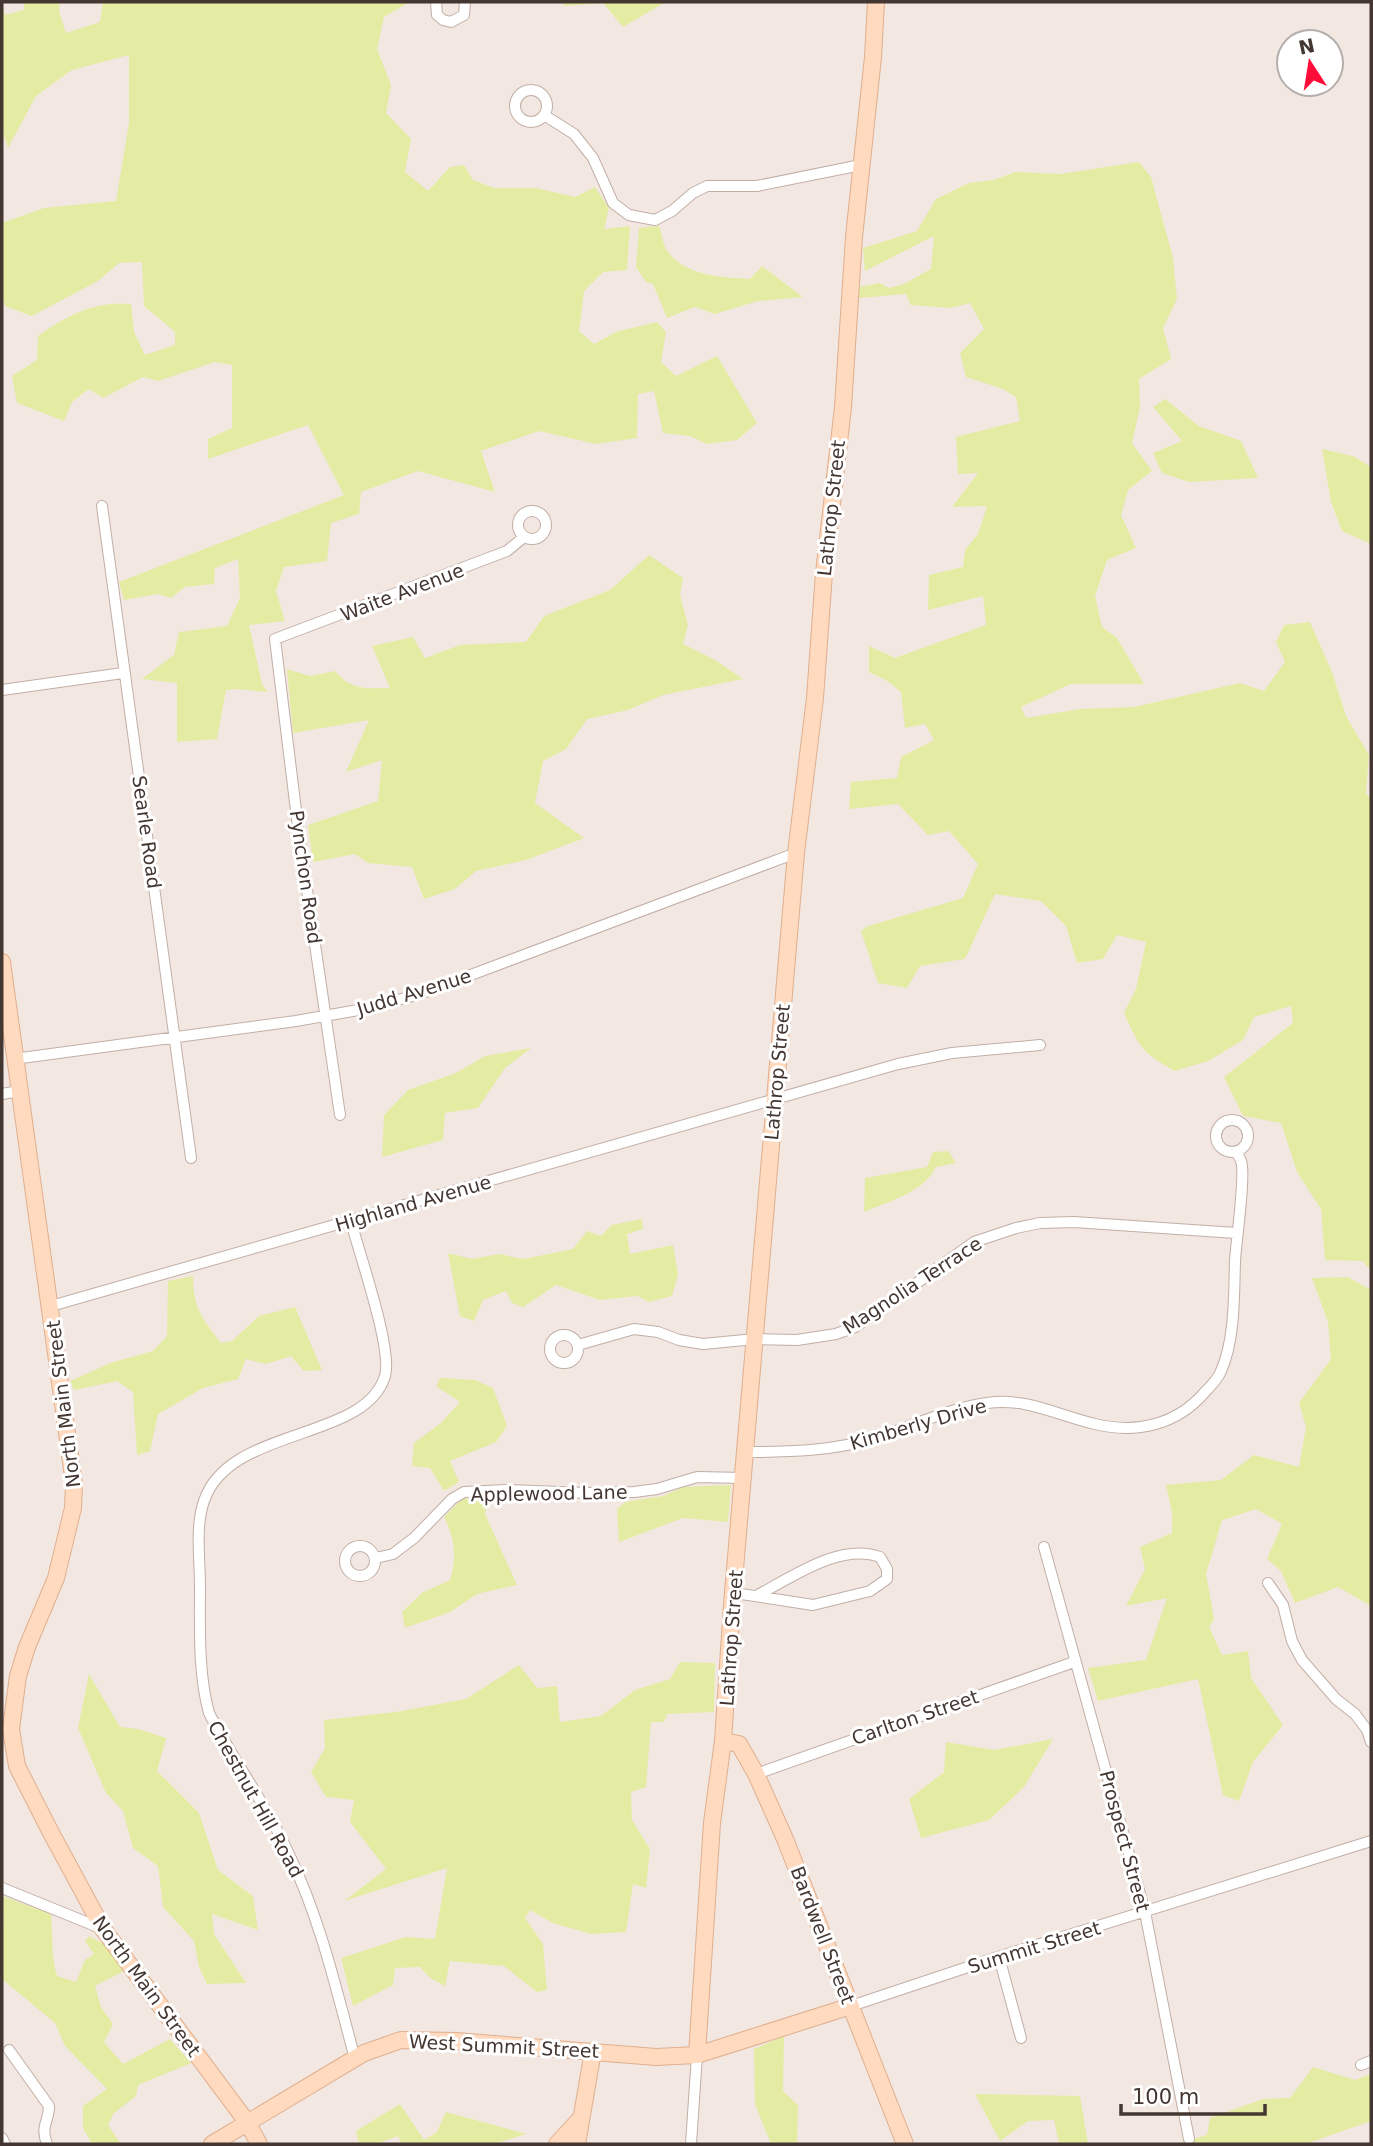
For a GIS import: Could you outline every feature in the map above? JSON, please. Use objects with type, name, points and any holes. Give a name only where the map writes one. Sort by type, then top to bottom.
[{"type":"street","points":[[436,2],[437,15],[451,22],[464,15],[465,2]]},
{"type":"street","name":"Lathrop Street","points":[[691,2144],[712,1823],[723,1741],[774,1100],[796,853],[815,698],[824,573],[842,410],[854,237],[876,2]]},
{"type":"street","points":[[544,115],[574,134],[593,158],[613,203],[629,215],[654,220],[672,211],[693,193],[707,186],[757,186],[861,165]]},
{"type":"street","name":"Searle Road","points":[[102,506],[191,1158]]},
{"type":"street","name":"Waite Avenue","points":[[275,639],[507,551],[524,537]]},
{"type":"street","name":"Pynchon Road","points":[[275,639],[299,835],[340,1115]]},
{"type":"street","points":[[2,690],[123,673]]},
{"type":"street","name":"Judd Avenue","points":[[14,1059],[364,1009],[420,994],[796,853]]},
{"type":"street","name":"North Main Street","points":[[2,962],[4,1002],[51,1306],[74,1484],[73,1508],[56,1578],[27,1647],[19,1676],[11,1729],[17,1766],[103,1929],[247,2122],[259,2144]]},
{"type":"street","name":"Highland Avenue","points":[[51,1306],[927,1057],[1040,1045]]},
{"type":"street","points":[[2,1094],[19,1091]]},
{"type":"street","name":"Kimberly Drive","points":[[745,1452],[835,1448],[970,1406],[1003,1401],[1024,1403],[1114,1428],[1141,1428],[1164,1422],[1194,1405],[1221,1373],[1233,1317],[1236,1233],[1243,1173],[1236,1152]]},
{"type":"street","name":"Chestnut Hill Road","points":[[351,1221],[383,1338],[387,1360],[385,1377],[364,1404],[339,1418],[233,1463],[209,1490],[203,1503],[200,1523],[200,1627],[205,1698],[209,1713],[287,1849],[306,1893],[328,1952],[355,2059]]},
{"type":"street","name":"Magnolia Terrace","points":[[578,1345],[634,1329],[703,1344],[755,1339],[819,1338],[855,1327],[974,1242],[1040,1223],[1074,1222],[1236,1233]]},
{"type":"street","name":"Applewood Lane","points":[[376,1558],[393,1553],[414,1538],[452,1499],[464,1492],[634,1492],[657,1489],[697,1477],[743,1478]]},
{"type":"street","name":"Prospect Street","points":[[1044,1546],[1145,1912],[1189,2139]]},
{"type":"street","points":[[735,1593],[813,1605],[870,1591],[887,1580],[887,1569],[880,1557],[861,1552],[809,1567],[756,1596]]},
{"type":"street","points":[[1268,1583],[1283,1605],[1292,1642],[1303,1660],[1336,1699],[1355,1714],[1371,1742]]},
{"type":"street","name":"Carlton Street","points":[[756,1774],[1074,1662]]},
{"type":"street","name":"Bardwell Street","points":[[723,1741],[739,1744],[756,1774],[785,1839],[905,2144]]},
{"type":"street","name":"Summit Street","points":[[697,2055],[1371,1841]]},
{"type":"street","points":[[2,1888],[103,1929]]},
{"type":"street","points":[[999,1957],[1021,2038]]},
{"type":"street","name":"West Summit Street","points":[[212,2144],[373,2049],[412,2039],[656,2057],[697,2055]]},
{"type":"street","points":[[9,2050],[48,2106],[42,2132],[47,2144]]},
{"type":"street","points":[[577,2144],[593,2051]]},
{"type":"street","points":[[557,2144],[581,2117]]},
{"type":"street","points":[[2,2138],[5,2144]]},
{"type":"green space","points":[[24,2],[60,2],[59,11],[66,33],[100,22],[103,2],[410,2],[384,17],[377,49],[391,85],[386,113],[411,139],[405,172],[428,191],[450,167],[464,165],[473,180],[494,188],[536,188],[575,197],[595,187],[609,208],[604,229],[630,226],[627,270],[603,272],[584,291],[579,331],[594,344],[616,332],[657,322],[666,332],[661,362],[676,376],[717,356],[757,423],[737,440],[707,444],[690,436],[663,433],[654,391],[638,394],[637,438],[596,444],[539,431],[481,451],[495,492],[418,471],[361,492],[359,514],[331,523],[327,561],[284,567],[276,591],[285,621],[249,625],[262,684],[268,692],[226,690],[217,739],[177,742],[177,683],[142,679],[174,655],[179,632],[227,626],[240,598],[238,559],[215,568],[214,584],[185,587],[171,598],[158,594],[124,600],[119,582],[344,495],[308,425],[208,459],[208,439],[232,428],[232,365],[215,362],[158,381],[143,377],[103,398],[89,389],[72,402],[64,421],[17,403],[12,376],[37,360],[38,336],[82,311],[106,304],[131,304],[134,332],[145,355],[175,345],[175,332],[144,306],[142,262],[119,263],[98,281],[32,316],[5,306],[2,296],[2,223],[44,208],[116,201],[129,123],[129,55],[72,70],[36,96],[8,148],[2,129],[2,4],[5,15],[24,10]]},
{"type":"green space","points":[[561,2],[666,2],[623,27],[603,3],[565,6]]},
{"type":"green space","points":[[1139,162],[1151,177],[1173,258],[1177,299],[1163,328],[1171,359],[1139,379],[1140,407],[1132,443],[1152,471],[1128,490],[1121,515],[1136,548],[1107,560],[1095,596],[1102,627],[1117,638],[1144,684],[1071,684],[1021,707],[1026,718],[1080,709],[1134,707],[1240,683],[1264,691],[1285,662],[1276,642],[1284,625],[1310,622],[1332,672],[1346,716],[1369,755],[1366,793],[1371,799],[1371,1271],[1363,1261],[1325,1260],[1321,1209],[1297,1172],[1281,1123],[1243,1116],[1224,1077],[1293,1023],[1291,1006],[1254,1017],[1243,1040],[1208,1061],[1175,1071],[1148,1054],[1124,1013],[1136,989],[1146,942],[1117,935],[1103,959],[1077,963],[1066,926],[1041,901],[995,894],[965,959],[920,966],[907,988],[878,983],[861,931],[868,926],[963,898],[978,864],[949,831],[928,835],[898,804],[849,809],[851,782],[897,778],[901,757],[934,740],[925,724],[905,728],[901,692],[886,680],[869,672],[869,646],[895,658],[986,625],[983,596],[928,610],[929,575],[963,567],[965,550],[978,534],[987,506],[952,507],[978,473],[958,474],[956,437],[1020,421],[1016,397],[1003,389],[966,377],[960,353],[984,329],[970,303],[950,308],[911,305],[906,294],[859,298],[859,287],[880,283],[889,288],[904,284],[931,269],[934,236],[865,271],[863,248],[917,231],[936,199],[969,183],[994,180],[1015,172],[1060,174]]},
{"type":"green space","points":[[659,226],[666,249],[676,260],[695,271],[750,279],[762,266],[803,297],[758,301],[715,314],[695,307],[667,318],[653,284],[646,282],[636,267],[639,228]]},
{"type":"green space","points":[[1165,399],[1199,426],[1241,441],[1258,478],[1189,482],[1162,473],[1153,453],[1182,441],[1153,407]]},
{"type":"green space","points":[[1322,449],[1353,456],[1371,467],[1371,544],[1342,531],[1331,502]]},
{"type":"green space","points":[[649,555],[683,578],[680,595],[688,625],[683,644],[715,660],[743,679],[663,695],[628,710],[587,719],[566,749],[543,761],[535,803],[584,838],[526,860],[476,871],[455,889],[424,899],[412,867],[368,863],[355,854],[313,862],[308,825],[378,801],[382,760],[346,772],[369,720],[293,733],[287,669],[310,676],[335,671],[354,685],[390,688],[372,646],[413,637],[425,658],[460,645],[526,642],[544,616],[610,590]]},
{"type":"green space","points":[[531,1048],[505,1068],[478,1108],[445,1113],[443,1140],[382,1157],[384,1115],[408,1090],[456,1073],[485,1056]]},
{"type":"green space","points":[[948,1151],[956,1163],[936,1167],[914,1190],[864,1212],[865,1178],[927,1167],[933,1152]]},
{"type":"green space","points":[[642,1219],[643,1229],[627,1234],[630,1254],[673,1245],[678,1274],[672,1296],[649,1302],[638,1296],[600,1300],[556,1285],[523,1307],[512,1303],[506,1291],[483,1300],[474,1321],[460,1316],[448,1253],[472,1259],[499,1254],[523,1259],[573,1249],[587,1231],[601,1236],[612,1225]]},
{"type":"green space","points":[[193,1276],[197,1305],[221,1343],[232,1341],[259,1316],[295,1307],[322,1370],[304,1371],[291,1356],[266,1364],[246,1359],[238,1379],[203,1388],[158,1414],[150,1451],[137,1455],[133,1392],[117,1381],[74,1390],[70,1381],[113,1362],[153,1351],[167,1336],[168,1281]]},
{"type":"green space","points":[[1348,1277],[1371,1290],[1371,1606],[1338,1587],[1295,1603],[1281,1571],[1267,1559],[1282,1524],[1256,1509],[1222,1520],[1206,1574],[1214,1619],[1209,1627],[1222,1655],[1248,1651],[1251,1678],[1283,1725],[1253,1762],[1239,1801],[1223,1795],[1198,1679],[1098,1701],[1088,1668],[1146,1660],[1167,1598],[1126,1606],[1145,1569],[1140,1547],[1172,1533],[1172,1512],[1166,1485],[1221,1480],[1254,1455],[1299,1467],[1306,1427],[1299,1403],[1331,1359],[1328,1322],[1312,1278]]},
{"type":"green space","points":[[440,1378],[475,1380],[493,1388],[507,1426],[496,1442],[450,1461],[459,1482],[444,1491],[430,1468],[412,1466],[414,1443],[441,1423],[460,1402],[436,1386]]},
{"type":"green space","points":[[731,1485],[728,1522],[683,1518],[619,1542],[617,1509],[625,1502],[663,1496],[684,1487]]},
{"type":"green space","points":[[488,1496],[485,1514],[517,1585],[477,1594],[450,1612],[405,1628],[402,1612],[422,1593],[450,1580],[454,1548],[444,1517],[462,1499]]},
{"type":"green space","points":[[680,1662],[715,1663],[714,1712],[667,1714],[664,1722],[651,1722],[646,1787],[631,1792],[632,1820],[650,1849],[646,1888],[633,1884],[626,1932],[591,1934],[553,1923],[530,1910],[525,1918],[543,1944],[547,1990],[537,1992],[504,1966],[450,1961],[445,1986],[430,1978],[420,1967],[395,1968],[393,1985],[353,2006],[341,1958],[406,1937],[435,1939],[447,1868],[344,1901],[386,1869],[350,1822],[354,1800],[326,1797],[311,1772],[325,1748],[324,1720],[396,1712],[466,1699],[519,1665],[537,1688],[557,1686],[560,1722],[601,1716],[635,1690],[670,1679]]},
{"type":"green space","points":[[89,1674],[120,1727],[138,1729],[166,1738],[157,1771],[199,1813],[218,1870],[253,1896],[258,1930],[212,1914],[214,1934],[246,1983],[207,1984],[199,1967],[194,1941],[163,1907],[158,1866],[133,1848],[123,1811],[106,1793],[78,1728]]},
{"type":"green space","points":[[1053,1739],[1024,1787],[989,1820],[921,1838],[909,1799],[944,1772],[946,1742],[994,1750]]},
{"type":"green space","points":[[2,1896],[51,1914],[57,1976],[76,1982],[85,1960],[94,1954],[85,1941],[89,1936],[106,1945],[124,1971],[95,1986],[101,2007],[113,2024],[104,2042],[123,2064],[170,2039],[191,2063],[138,2085],[136,2096],[114,2113],[108,2125],[121,2144],[92,2144],[83,2128],[83,2106],[107,2089],[65,2046],[55,2023],[2,1979]]},
{"type":"green space","points":[[784,2036],[783,2091],[798,2105],[797,2144],[771,2144],[755,2104],[754,2049]]},
{"type":"green space","points":[[1313,2067],[1355,2080],[1371,2074],[1371,2121],[1306,2144],[1176,2144],[1207,2135],[1210,2118],[1263,2099],[1290,2098]]},
{"type":"green space","points":[[975,2094],[1080,2096],[1088,2144],[1059,2144],[1054,2120],[1028,2121],[1000,2141]]},
{"type":"green space","points":[[400,2104],[424,2140],[437,2132],[446,2112],[526,2134],[494,2144],[401,2144],[398,2136],[376,2144],[359,2144],[356,2131]]}]
